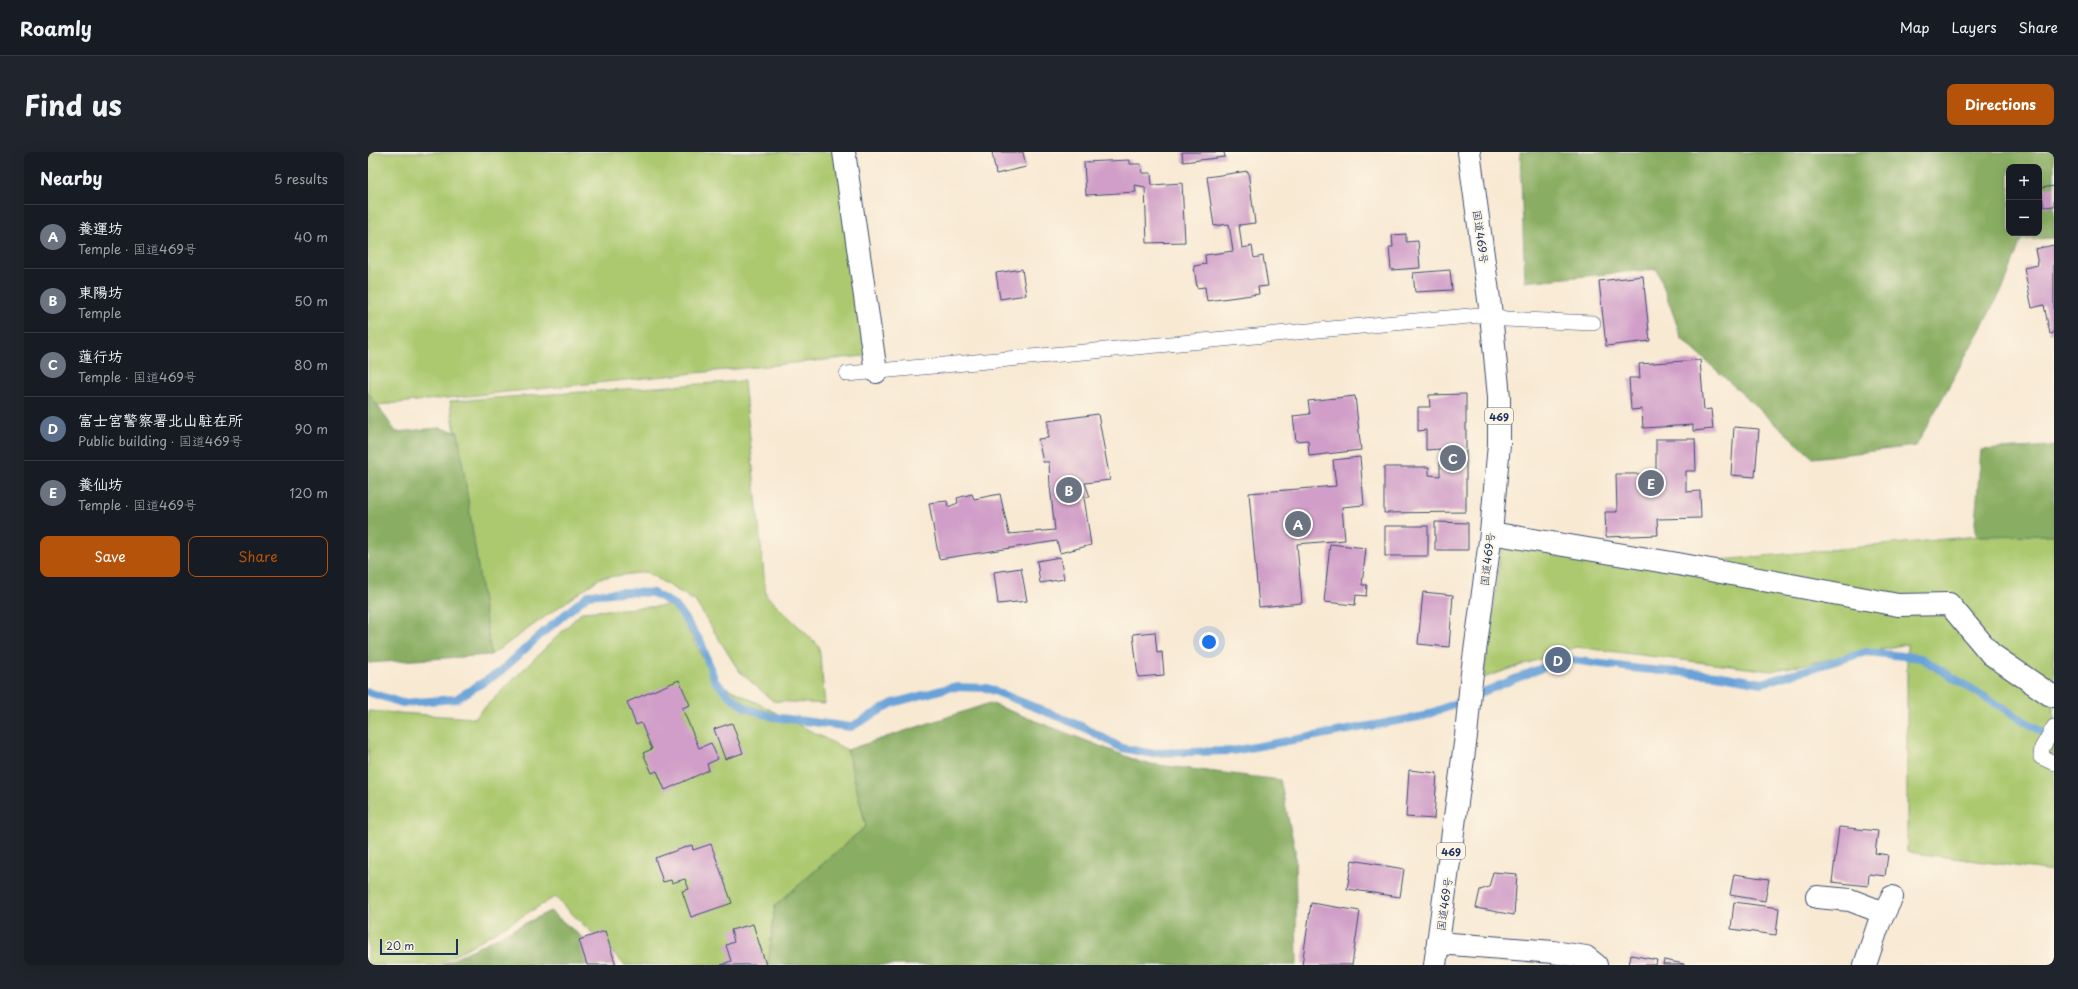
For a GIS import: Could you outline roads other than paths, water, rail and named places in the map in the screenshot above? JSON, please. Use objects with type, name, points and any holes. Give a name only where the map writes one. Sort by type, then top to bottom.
[{"type":"main road","points":[[844,152],[876,372]]},
{"type":"main road","name":"国道469号","points":[[1435,965],[1466,736],[1471,681],[1491,533],[1499,444],[1498,397],[1491,314],[1469,152]]},
{"type":"main road","points":[[1491,533],[1678,564],[1898,604],[1949,604],[1992,654],[2054,696]]},
{"type":"main road","points":[[1817,897],[1888,905],[1876,930],[1865,965]]},
{"type":"main road","points":[[1438,943],[1553,952],[1586,957],[1596,965]]},
{"type":"lane","points":[[847,374],[1491,314],[1505,319],[1593,323]]},
{"type":"lane","points":[[2054,727],[2042,748],[2041,757],[2054,763]]},
{"type":"waterway","points":[[368,692],[402,703],[456,699],[500,672],[539,636],[588,595],[623,592],[653,593],[675,605],[701,642],[715,681],[730,696],[746,708],[773,717],[851,727],[893,703],[952,687],[987,688],[1081,726],[1122,748],[1149,753],[1232,751],[1424,716],[1564,659],[1640,669],[1716,675],[1762,683],[1866,652],[1921,658],[2052,738]]},
{"type":"place","name":"蓮行坊","points":[[1453,458]]},
{"type":"place","name":"養仙坊","points":[[1651,483]]},
{"type":"place","name":"東陽坊","points":[[1069,490]]},
{"type":"place","name":"養運坊","points":[[1298,524]]},
{"type":"place","name":"富士宮警察署北山駐在所","points":[[1558,660]]}]
